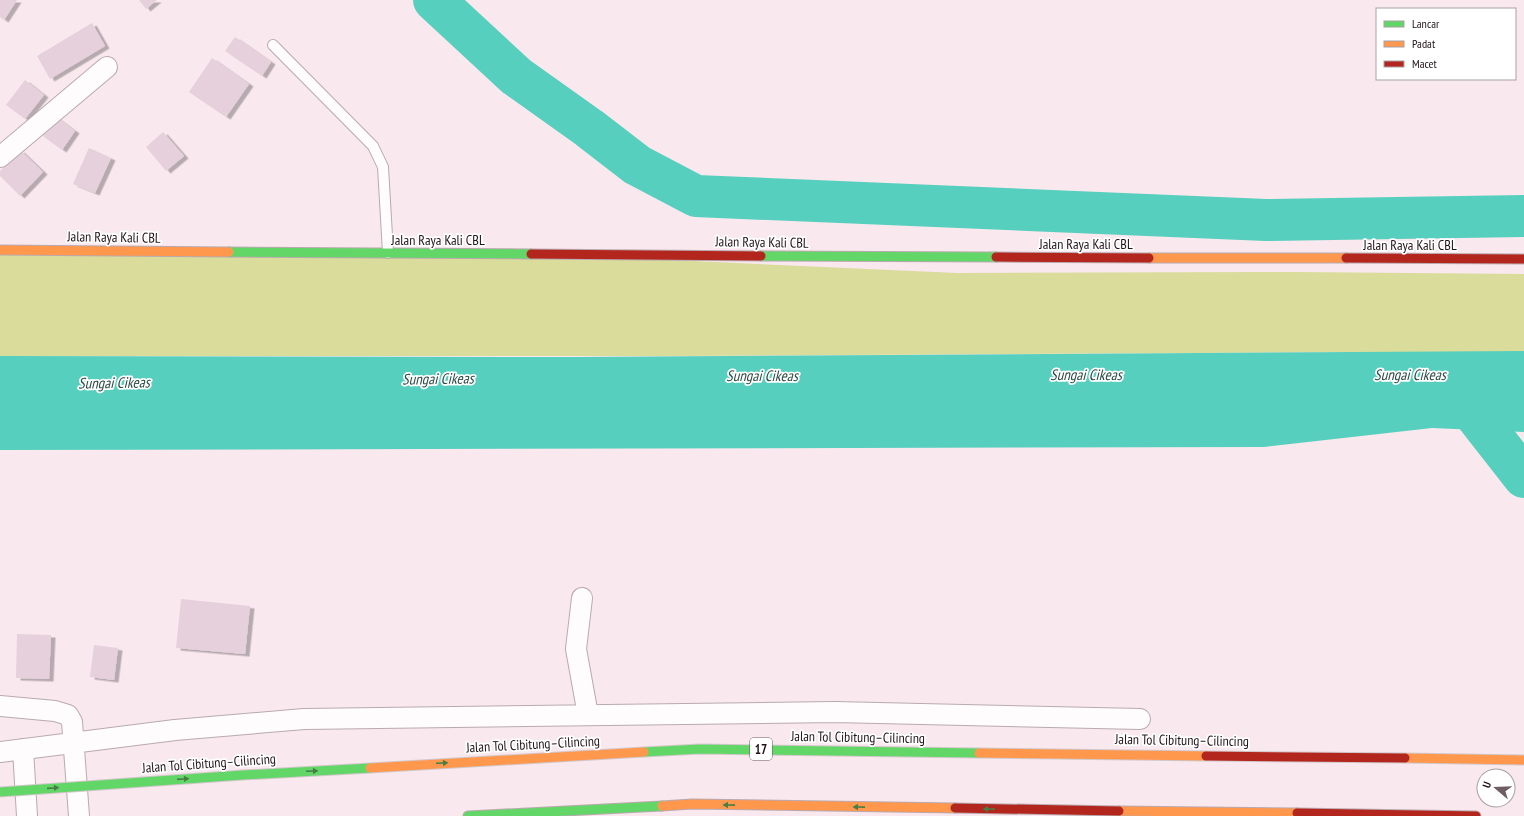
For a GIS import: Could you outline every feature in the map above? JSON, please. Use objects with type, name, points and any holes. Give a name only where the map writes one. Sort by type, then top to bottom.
[{"type":"main road","name":"Jalan Raya Kali CBL","points":[[0,250],[850,257],[1524,259]]},
{"type":"main road","name":"Jalan Tol Cibitung–Cilincing","points":[[0,792],[251,774],[700,749],[1524,760]]},
{"type":"main road","points":[[468,816],[692,804],[1476,816]]},
{"type":"street","points":[[0,157],[108,67]]},
{"type":"street","points":[[582,598],[576,649],[588,715]]},
{"type":"street","points":[[0,706],[56,711],[68,715],[72,722],[79,816]]},
{"type":"street","points":[[0,752],[175,730],[304,719],[834,712],[1140,719]]},
{"type":"street","points":[[23,749],[27,816]]},
{"type":"lane","points":[[273,45],[373,146],[382,167],[388,253]]},
{"type":"shaded area","points":[[0,249],[561,255],[957,273],[1295,272],[1524,274],[1524,354],[1379,352],[677,356],[0,356]]},
{"type":"water","name":"Sungai Cikeas","points":[[1524,351],[1524,432],[1432,428],[1264,447],[0,450],[0,356],[574,357]]},
{"type":"building","points":[[0,0],[17,0],[4,20],[0,17]]},
{"type":"building","points":[[139,0],[157,0],[146,9]]},
{"type":"building","points":[[92,23],[105,46],[50,79],[37,56]]},
{"type":"building","points":[[235,37],[271,62],[262,76],[225,51]]},
{"type":"building","points":[[212,58],[249,84],[226,117],[189,92]]},
{"type":"building","points":[[25,80],[44,95],[25,119],[6,105]]},
{"type":"building","points":[[56,117],[75,131],[62,150],[43,136]]},
{"type":"building","points":[[163,132],[184,156],[166,171],[146,147]]},
{"type":"building","points":[[89,148],[111,158],[95,193],[73,184]]},
{"type":"building","points":[[20,150],[43,172],[20,196],[0,176],[0,171]]},
{"type":"building","points":[[181,599],[250,606],[245,654],[176,648]]},
{"type":"building","points":[[17,634],[51,635],[49,679],[16,678]]},
{"type":"building","points":[[94,645],[118,648],[114,680],[90,677]]},
{"type":"waterway","points":[[434,0],[516,76],[589,128],[637,165],[696,196],[1266,220],[1524,216]]},
{"type":"waterway","name":"Sungai Cikeas","points":[[1452,385],[1524,477]]},
{"type":"traffic: fast","points":[[229,252],[531,254]]},
{"type":"traffic: fast","points":[[761,256],[996,257]]},
{"type":"traffic: fast","points":[[644,752],[700,749],[979,753]]},
{"type":"traffic: fast","points":[[0,792],[243,775],[370,768]]},
{"type":"traffic: fast","points":[[468,816],[662,806]]},
{"type":"traffic: slow","points":[[0,250],[229,252]]},
{"type":"traffic: slow","points":[[1149,258],[1346,258]]},
{"type":"traffic: slow","points":[[370,768],[644,752]]},
{"type":"traffic: slow","points":[[979,753],[1206,756]]},
{"type":"traffic: slow","points":[[1405,758],[1524,760]]},
{"type":"traffic: slow","points":[[662,806],[692,804],[955,808]]},
{"type":"traffic: slow","points":[[1119,811],[1297,813]]},
{"type":"traffic: jam","points":[[531,254],[761,256]]},
{"type":"traffic: jam","points":[[996,257],[1149,258]]},
{"type":"traffic: jam","points":[[1346,258],[1524,259]]},
{"type":"traffic: jam","points":[[1206,756],[1405,758]]},
{"type":"traffic: jam","points":[[955,808],[1119,811]]},
{"type":"traffic: jam","points":[[1297,813],[1476,816]]}]
